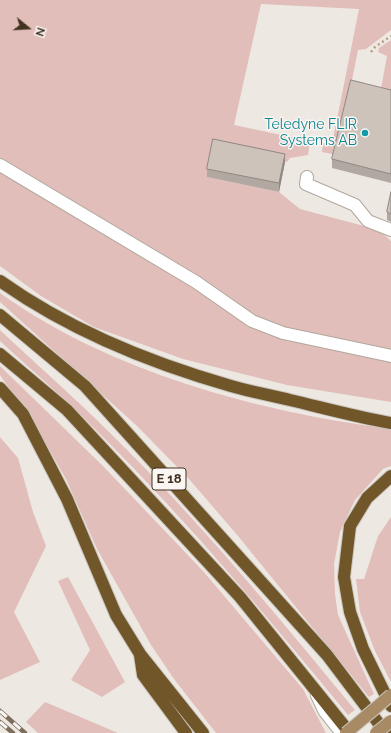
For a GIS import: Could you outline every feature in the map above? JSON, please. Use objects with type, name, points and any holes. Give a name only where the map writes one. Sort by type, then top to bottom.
[{"type":"highway","points":[[0,281],[29,301],[55,316],[150,359],[232,386],[361,418],[391,423]]},
{"type":"highway","name":"E 18","points":[[0,315],[85,386],[327,655],[386,733]]},
{"type":"highway","name":"E 18","points":[[0,354],[72,416],[240,597],[306,676],[350,733]]},
{"type":"highway","points":[[0,388],[23,414],[67,499],[116,615],[140,654],[203,733]]},
{"type":"highway","points":[[391,476],[367,498],[350,526],[344,577],[350,612],[363,649],[391,706]]},
{"type":"highway","points":[[140,654],[143,675],[186,733]]},
{"type":"main road","points":[[346,733],[391,695]]},
{"type":"main road","points":[[376,733],[391,721]]},
{"type":"street","points":[[0,165],[196,282],[252,321],[283,333],[391,356]]},
{"type":"street","points":[[307,177],[306,184],[355,205],[368,220],[391,230]]},
{"type":"lane","points":[[306,676],[322,713],[338,733]]},
{"type":"path","points":[[371,52],[375,47],[391,36]]},
{"type":"shaded area","points":[[0,0],[391,0],[391,30],[366,49],[358,50],[337,155],[322,152],[323,143],[332,144],[359,9],[261,4],[234,125],[310,141],[308,155],[290,158],[287,162],[213,148],[207,177],[279,192],[300,209],[379,230],[391,241],[391,402],[287,385],[183,359],[94,327],[41,296],[0,266]]},
{"type":"shaded area","points":[[391,40],[391,97],[380,94],[387,56],[378,52],[379,48]]},
{"type":"shaded area","points":[[0,293],[43,321],[89,345],[137,366],[187,384],[290,412],[341,422],[391,429],[391,466],[383,469],[355,500],[340,532],[334,564],[335,594],[338,615],[374,694],[369,697],[238,536],[189,479],[137,426],[0,302]]},
{"type":"shaded area","points":[[0,330],[95,418],[173,498],[266,602],[355,710],[348,715],[199,539],[91,425],[0,341]]},
{"type":"shaded area","points":[[0,366],[103,466],[203,571],[303,689],[326,733],[216,733],[174,679],[151,645],[97,549],[66,479],[37,428],[0,375]]},
{"type":"shaded area","points":[[0,437],[18,458],[33,512],[46,546],[14,612],[40,662],[0,680]]},
{"type":"shaded area","points":[[391,517],[391,682],[375,651],[360,612],[356,579],[364,579],[378,536]]},
{"type":"shaded area","points":[[68,577],[125,682],[102,697],[71,680],[90,650],[58,581]]},
{"type":"shaded area","points":[[45,702],[118,733],[38,733],[26,722]]},
{"type":"building","name":"Teledyne FLIR Systems AB","points":[[351,80],[391,90],[391,174],[332,159]]},
{"type":"building","points":[[213,139],[285,154],[279,183],[207,169]]},
{"type":"building","points":[[391,192],[391,214],[387,212]]},
{"type":"railway","points":[[0,711],[25,733]]},
{"type":"railway","points":[[0,722],[13,733]]},
{"type":"place","name":"Teledyne FLIR Systems AB","points":[[365,133]]}]
